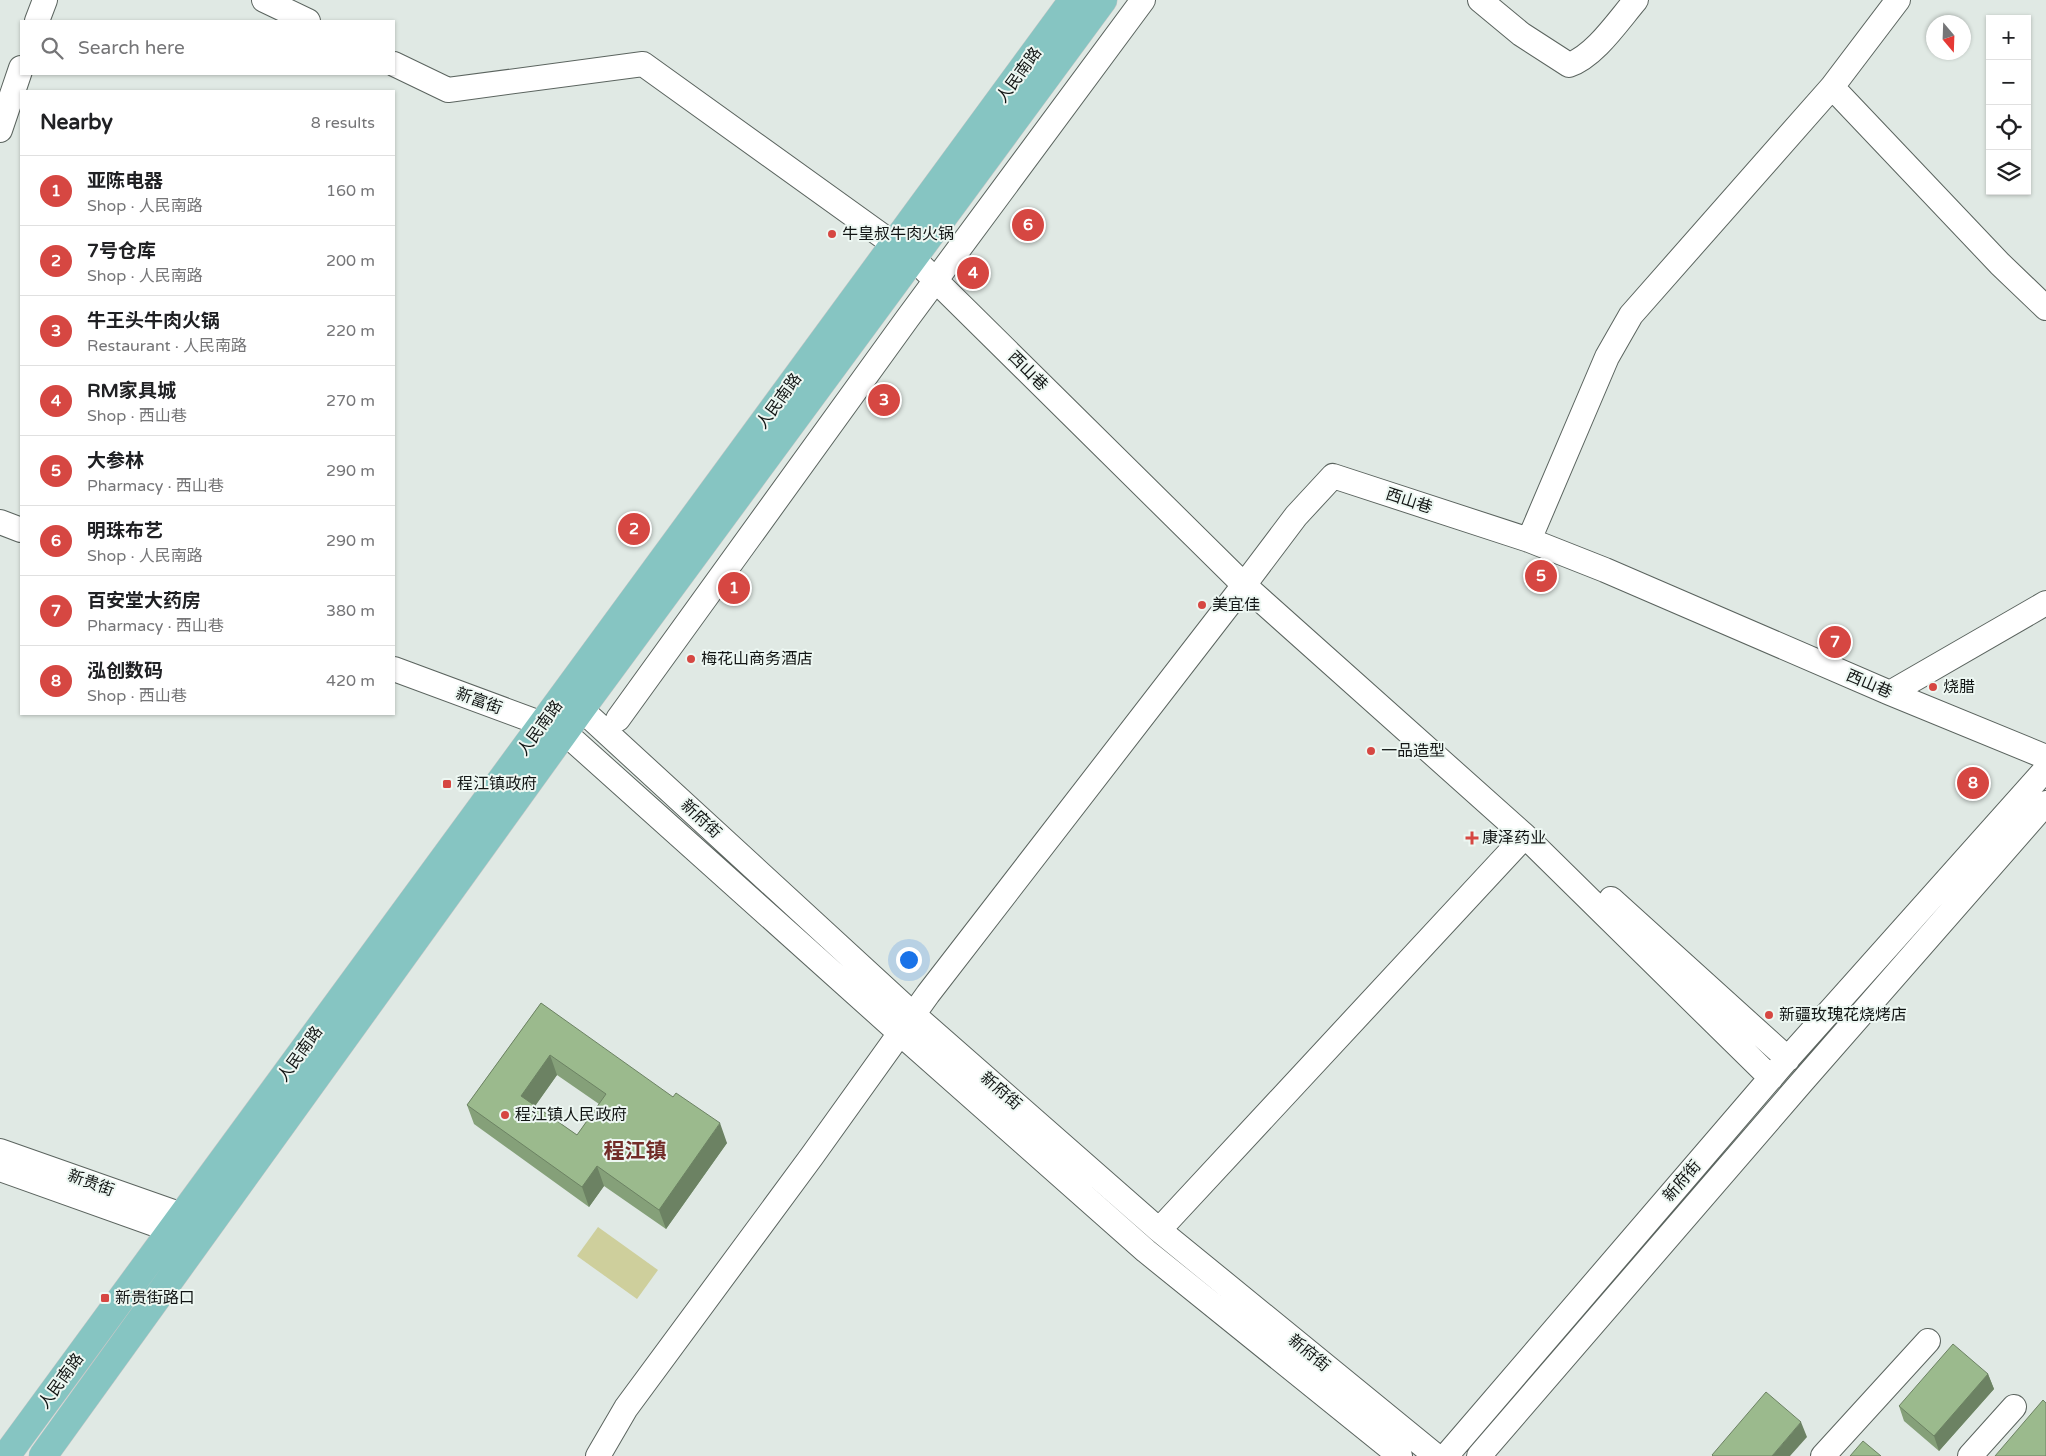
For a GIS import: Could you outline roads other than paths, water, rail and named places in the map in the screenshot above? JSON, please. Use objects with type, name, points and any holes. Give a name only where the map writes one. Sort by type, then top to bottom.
[{"type":"main road","name":"人民南路","points":[[43,1456],[553,728],[581,709],[904,251],[1073,0]]},
{"type":"main road","name":"人民南路","points":[[6,1456],[177,1223],[553,728],[904,251],[1103,0]]},
{"type":"street","points":[[37,20],[45,0]]},
{"type":"street","points":[[264,0],[306,20]]},
{"type":"street","points":[[618,719],[906,320],[1143,0]]},
{"type":"street","points":[[1480,0],[1521,34],[1569,65],[1579,61],[1599,42],[1636,0]]},
{"type":"street","points":[[1529,540],[1607,357],[1631,315],[1832,87],[1898,0]]},
{"type":"street","name":"西山巷","points":[[395,64],[448,90],[643,64],[904,251],[1249,579],[1296,516],[1333,476],[1529,540],[1605,570],[1890,693],[2046,757]]},
{"type":"street","points":[[0,130],[20,71]]},
{"type":"street","points":[[1832,87],[2000,264],[2046,308]]},
{"type":"street","points":[[0,522],[20,530]]},
{"type":"street","points":[[1249,579],[1525,836],[1780,1067]]},
{"type":"street","points":[[598,1456],[626,1408],[928,994],[1249,579]]},
{"type":"street","points":[[1249,579],[1780,1067]]},
{"type":"street","points":[[1890,693],[2046,603]]},
{"type":"street","name":"新富街","points":[[395,669],[553,728]]},
{"type":"street","name":"新府街","points":[[581,709],[914,1015],[1159,1230],[1436,1456]]},
{"type":"street","name":"新府街","points":[[553,728],[1146,1251],[1400,1456]]},
{"type":"street","name":"新府街","points":[[1446,1456],[1780,1067],[2046,769]]},
{"type":"street","name":"新府街","points":[[1479,1456],[2046,803]]},
{"type":"street","points":[[1159,1230],[1525,836]]},
{"type":"street","name":"新贵街","points":[[0,1151],[177,1223]]},
{"type":"street","name":"新贵街","points":[[0,1169],[177,1223]]},
{"type":"street","points":[[1824,1456],[1928,1341]]},
{"type":"street","points":[[1970,1456],[2014,1406]]},
{"type":"place","name":"明珠布艺","points":[[1028,225]]},
{"type":"place","name":"牛皇叔牛肉火锅","points":[[832,234]]},
{"type":"place","name":"RM家具城","points":[[973,273]]},
{"type":"place","name":"牛王头牛肉火锅","points":[[884,400]]},
{"type":"place","name":"7号仓库","points":[[634,529]]},
{"type":"place","name":"大参林","points":[[1541,576]]},
{"type":"place","name":"亚陈电器","points":[[734,588]]},
{"type":"place","name":"美宜佳","points":[[1202,605]]},
{"type":"place","name":"百安堂大药房","points":[[1835,642]]},
{"type":"place","name":"梅花山商务酒店","points":[[691,659]]},
{"type":"place","name":"烧腊","points":[[1933,687]]},
{"type":"place","name":"一品造型","points":[[1371,751]]},
{"type":"place","name":"泓创数码","points":[[1973,783]]},
{"type":"place","name":"程江镇政府","points":[[447,784]]},
{"type":"place","name":"康泽药业","points":[[1472,838]]},
{"type":"place","name":"新疆玫瑰花烧烤店","points":[[1769,1015]]},
{"type":"place","name":"程江镇人民政府","points":[[505,1115]]},
{"type":"place","name":"新贵街路口","points":[[105,1298]]},
{"type":"district","name":"程江镇","points":[[635,1151]]}]
